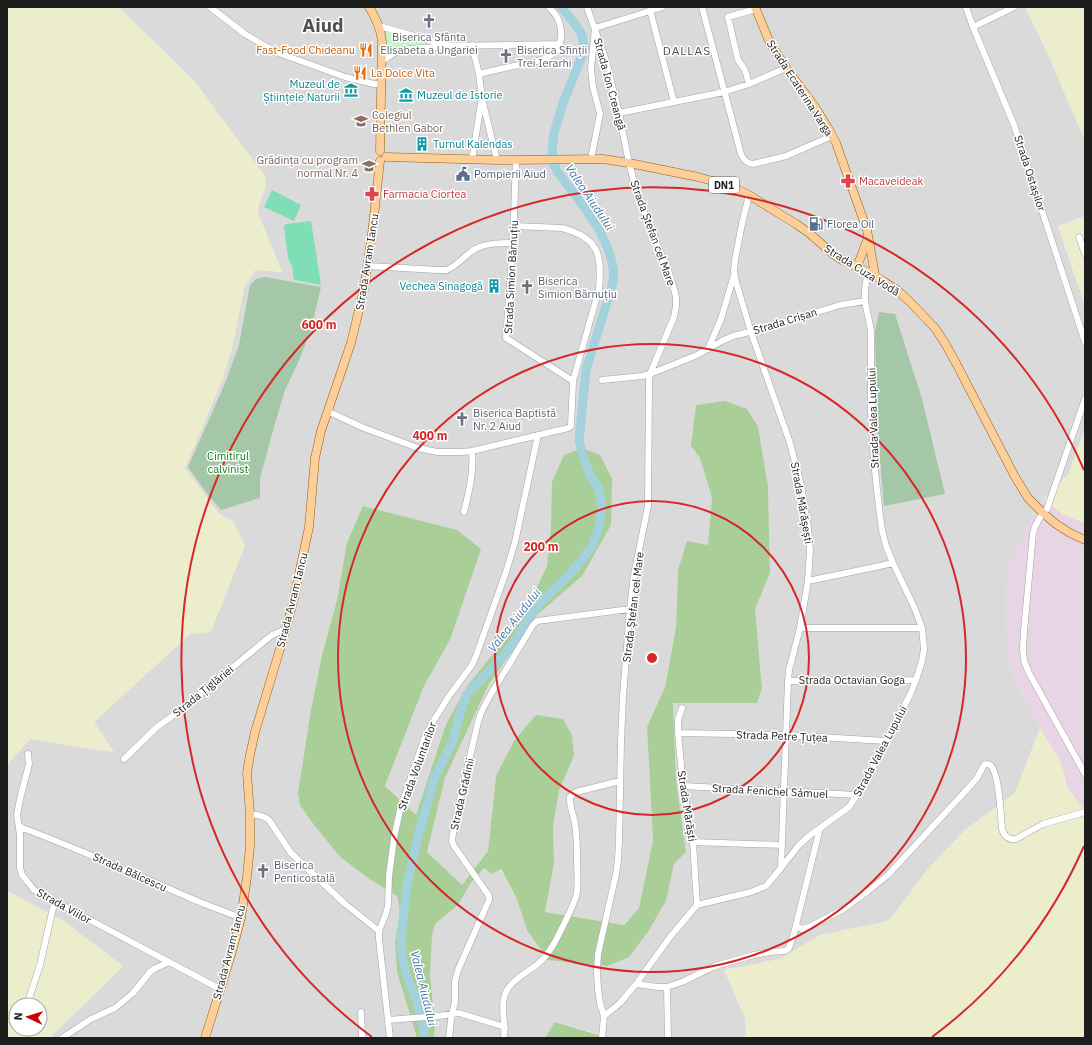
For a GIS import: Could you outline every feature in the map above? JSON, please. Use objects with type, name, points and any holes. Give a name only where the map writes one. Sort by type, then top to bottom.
[{"type":"main road","points":[[369,7],[379,26],[382,42],[380,151],[385,152],[383,159]]},
{"type":"main road","name":"Strada Ecaterina Varga","points":[[756,8],[770,43],[786,68],[815,107],[840,152],[867,230],[872,274]]},
{"type":"main road","name":"DN1","points":[[383,159],[516,160]]},
{"type":"main road","name":"Strada Avram Iancu","points":[[205,1038],[231,955],[240,918],[247,877],[250,846],[250,814],[247,773],[254,732],[286,629],[294,598],[309,527],[315,458],[321,431],[351,343],[362,302],[383,159]]},
{"type":"main road","name":"Strada Cuza Vodă","points":[[516,160],[603,159],[629,162],[707,179],[727,185],[749,195],[796,224],[842,260],[872,274],[897,290],[935,328],[946,345],[1014,475],[1028,498],[1056,524],[1085,540]]},
{"type":"main road","points":[[857,267],[868,237]]},
{"type":"street","points":[[210,7],[245,34],[284,55],[345,77],[382,84]]},
{"type":"street","points":[[479,74],[540,60],[548,57],[555,51],[560,44],[562,35],[556,14],[549,7]]},
{"type":"street","name":"Strada Ion Creangă","points":[[587,7],[606,61],[629,162]]},
{"type":"street","points":[[591,159],[600,114],[590,69],[595,28],[663,7]]},
{"type":"street","points":[[702,7],[741,154],[744,160],[753,164],[786,156],[832,136]]},
{"type":"street","name":"Strada Ostașilor","points":[[966,7],[1014,125],[1085,342]]},
{"type":"street","points":[[973,27],[1014,7]]},
{"type":"street","points":[[749,84],[745,70],[738,60],[728,17],[756,8]]},
{"type":"street","points":[[650,10],[674,102]]},
{"type":"street","points":[[379,26],[450,46]]},
{"type":"street","points":[[382,61],[403,50],[472,45],[560,44]]},
{"type":"street","points":[[472,45],[479,74],[482,99],[497,160]]},
{"type":"street","points":[[619,113],[724,92],[749,84],[786,68]]},
{"type":"street","points":[[472,160],[482,99]]},
{"type":"street","name":"Strada Simion Bărnuțiu","points":[[516,160],[514,243],[506,338],[573,381]]},
{"type":"street","name":"Strada Ștefan cel Mare","points":[[602,1038],[604,1016],[598,989],[598,954],[618,860],[623,696],[630,609],[634,575],[648,506],[650,374],[674,317],[676,306],[676,297],[669,273],[642,207],[629,162]]},
{"type":"street","name":"Strada Mărășești","points":[[749,195],[739,236],[734,271],[751,332],[790,443],[800,485],[808,528],[810,550],[808,581],[800,628],[789,670],[781,868]]},
{"type":"street","points":[[327,411],[364,428],[418,448],[438,452],[472,451],[568,428],[571,426],[573,381],[599,289],[600,260],[592,243],[586,238],[570,230],[562,228],[514,226]]},
{"type":"street","points":[[1079,237],[1085,254]]},
{"type":"street","points":[[368,266],[446,270],[452,267],[469,252],[477,248],[485,245],[514,243]]},
{"type":"street","points":[[708,349],[721,319],[734,271]]},
{"type":"street","name":"Strada Valea Lupului","points":[[697,905],[751,892],[761,888],[770,882],[799,845],[849,807],[857,795],[910,695],[916,680],[924,649],[922,628],[915,609],[886,546],[882,530],[875,477],[871,412],[871,332],[870,320],[865,301],[865,285],[872,274]]},
{"type":"street","name":"Strada Crișan","points":[[602,380],[650,374],[697,355],[733,336],[840,305],[865,301]]},
{"type":"street","points":[[1085,399],[1047,508],[1038,519],[1033,533],[1023,648],[1024,661],[1029,673],[1085,774]]},
{"type":"street","name":"Strada Voluntarilor","points":[[390,1038],[379,931],[386,916],[388,906],[389,876],[394,838],[400,810],[424,739],[449,696],[472,665],[478,651],[506,572],[538,435]]},
{"type":"street","points":[[464,512],[472,476],[472,451]]},
{"type":"street","points":[[808,581],[893,563]]},
{"type":"street","name":"Strada Grădinii","points":[[449,1038],[455,1001],[455,981],[458,970],[487,905],[489,896],[452,841],[454,825],[481,713],[492,692],[533,625],[537,621],[630,609]]},
{"type":"street","points":[[800,628],[922,628]]},
{"type":"street","name":"Strada Țiglăriei","points":[[124,759],[158,727],[272,635],[286,629]]},
{"type":"street","name":"Strada Octavian Goga","points":[[788,681],[916,680]]},
{"type":"street","name":"Strada Mărăști","points":[[682,708],[678,720],[678,733],[683,786],[693,842],[697,905]]},
{"type":"street","name":"Strada Petre Țuțea","points":[[678,733],[886,740]]},
{"type":"street","name":"Strada Viilor","points":[[28,754],[28,764],[17,815],[20,826],[20,868],[22,875],[34,890],[220,989]]},
{"type":"street","points":[[796,926],[802,929],[842,910],[888,875],[971,785],[986,764],[991,766],[996,777],[1002,829],[1004,835],[1011,840],[1016,839],[1043,824],[1085,812]]},
{"type":"street","points":[[504,1038],[505,1027],[503,1005],[507,989],[512,983],[540,962],[548,952],[561,930],[576,896],[578,881],[576,832],[570,805],[570,797],[576,792],[620,781]]},
{"type":"street","name":"Strada Fenichel Sámuel","points":[[683,786],[857,795]]},
{"type":"street","points":[[250,814],[259,815],[269,820],[291,853],[344,903],[379,931]]},
{"type":"street","name":"Strada Bălcescu","points":[[20,826],[240,918]]},
{"type":"street","points":[[636,984],[667,987],[682,982],[715,966],[754,955],[785,951],[789,948],[796,926],[820,828]]},
{"type":"street","points":[[693,842],[782,845]]},
{"type":"street","points":[[30,997],[40,965],[55,902]]},
{"type":"street","points":[[604,1016],[620,1003],[636,984],[670,937],[697,905]]},
{"type":"street","points":[[62,1038],[91,1019],[115,1008],[133,993],[154,968],[169,962]]},
{"type":"street","points":[[667,987],[668,1038]]},
{"type":"street","points":[[361,1012],[362,1038]]},
{"type":"street","points":[[388,1020],[459,1013],[505,1027]]},
{"type":"shaded area","points":[[119,7],[1025,7],[1047,52],[1085,141],[1085,216],[1058,226],[1085,306],[1085,429],[1068,475],[1044,499],[1006,569],[1007,652],[1015,682],[1040,728],[1015,793],[965,830],[928,869],[889,921],[820,935],[780,959],[724,970],[745,1018],[746,1038],[605,1038],[605,1036],[556,1022],[545,1038],[434,1038],[435,1023],[430,975],[432,936],[435,924],[458,905],[470,884],[484,868],[500,869],[516,897],[527,930],[629,957],[648,932],[666,901],[674,864],[686,852],[676,779],[673,703],[762,688],[755,609],[770,573],[768,487],[691,446],[700,458],[712,498],[708,546],[678,570],[676,627],[665,687],[647,727],[653,840],[639,908],[623,925],[545,912],[554,863],[553,827],[559,790],[574,756],[496,776],[488,851],[462,885],[427,852],[445,778],[489,684],[538,614],[582,576],[551,529],[547,566],[528,606],[446,724],[416,815],[385,787],[424,686],[450,640],[404,517],[363,506],[322,655],[311,710],[300,805],[339,856],[369,879],[397,896],[400,910],[395,943],[397,972],[417,1038],[50,1038],[123,966],[62,920],[7,891],[7,765],[30,739],[113,752],[94,722],[190,634],[233,521],[219,514],[185,468],[223,378],[233,344],[244,288],[255,270],[282,272],[257,211],[266,185],[196,83]]},
{"type":"shaded area","points":[[1044,499],[1062,514],[1085,523],[1085,812],[1067,786],[1061,762],[1040,728],[1015,682],[1007,652],[1006,569],[1031,520]]},
{"type":"green space","points":[[7,7],[119,7],[196,83],[265,176],[266,185],[257,211],[282,272],[255,270],[244,288],[233,344],[223,378],[185,468],[219,514],[233,521],[245,546],[211,632],[190,634],[94,722],[114,752],[30,739],[7,765]]},
{"type":"green space","points":[[1025,7],[1085,7],[1085,141],[1047,52]]},
{"type":"green space","points":[[388,31],[433,42],[432,46],[399,46],[389,51],[387,50],[386,34]]},
{"type":"green space","points":[[272,190],[301,205],[294,221],[264,207]]},
{"type":"green space","points":[[1085,216],[1085,306],[1058,226]]},
{"type":"green space","points":[[311,221],[321,285],[294,280],[292,266],[288,258],[284,226],[286,224]]},
{"type":"green space","name":"Cimitirul calvinist","points":[[265,277],[321,287],[311,330],[285,390],[274,427],[260,478],[260,498],[221,510],[188,467],[226,381],[239,345],[250,285],[256,279]]},
{"type":"green space","points":[[879,312],[895,314],[922,399],[945,494],[884,506],[877,425],[875,332]]},
{"type":"green space","points":[[725,401],[747,409],[758,427],[768,487],[770,573],[755,609],[762,688],[757,703],[673,703],[676,779],[686,852],[674,864],[666,901],[648,932],[629,957],[608,966],[548,960],[527,930],[516,897],[501,869],[492,874],[484,868],[470,884],[458,905],[435,924],[432,936],[430,975],[435,1023],[434,1038],[417,1038],[397,972],[395,943],[400,910],[397,896],[369,879],[339,856],[300,805],[298,793],[311,710],[322,655],[337,600],[347,543],[363,506],[457,530],[481,549],[450,640],[424,686],[385,786],[416,815],[446,724],[468,685],[507,637],[528,606],[547,566],[551,529],[552,482],[564,455],[582,448],[600,455],[612,479],[611,525],[582,576],[538,614],[489,684],[445,778],[427,852],[462,885],[488,851],[496,776],[514,741],[536,715],[563,719],[572,735],[574,756],[559,790],[553,827],[554,863],[545,912],[624,925],[639,908],[653,840],[647,727],[665,687],[676,627],[678,570],[687,541],[708,545],[712,498],[700,458],[691,446],[696,405]]},
{"type":"green space","points":[[1085,429],[1085,523],[1062,514],[1044,499],[1068,475]]},
{"type":"green space","points":[[1040,728],[1061,762],[1067,786],[1085,812],[1085,1038],[746,1038],[745,1018],[724,970],[780,959],[820,935],[889,921],[928,869],[965,830],[1015,793]]},
{"type":"green space","points":[[7,891],[62,920],[123,966],[50,1038],[7,1038]]},
{"type":"green space","points":[[555,1022],[605,1037],[605,1038],[545,1038]]},
{"type":"waterway","name":"Valea Aiudului","points":[[424,1038],[424,1030],[416,999],[406,974],[401,939],[407,884],[434,779],[453,741],[460,713],[467,694],[508,650],[540,603],[581,561],[593,544],[599,527],[602,506],[599,490],[583,457],[579,440],[586,370],[613,283],[613,270],[610,255],[599,230],[554,165],[552,151],[554,133],[563,103],[582,56],[584,47],[582,35],[561,7]]},
{"type":"place","name":"Biserica Sfânta Elisabeta a Ungariei","points":[[429,21]]},
{"type":"place","name":"Fast-Food Chideanu","points":[[366,50]]},
{"type":"place","name":"Biserica Sfinții Trei Ierarhi","points":[[506,56]]},
{"type":"place","name":"La Dolce Vita","points":[[360,73]]},
{"type":"place","name":"Muzeul de Științele Naturii","points":[[351,90]]},
{"type":"place","name":"Muzeul de Istorie","points":[[406,95]]},
{"type":"place","name":"Colegiul Bethlen Gabor","points":[[361,121]]},
{"type":"place","name":"Turnul Kalendas","points":[[422,144]]},
{"type":"place","name":"Grădința cu program normal Nr. 4","points":[[369,166]]},
{"type":"place","name":"Pompierii Aiud","points":[[463,174]]},
{"type":"place","name":"Macaveideak","points":[[848,181]]},
{"type":"place","name":"Farmacia Ciortea","points":[[372,194]]},
{"type":"place","name":"Florea Oil","points":[[816,224]]},
{"type":"place","name":"Vechea Sinagogă","points":[[494,286]]},
{"type":"place","name":"Biserica Simion Bărnuțiu","points":[[527,287]]},
{"type":"place","name":"Biserica Baptistă Nr. 2 Aiud","points":[[462,419]]},
{"type":"place","name":"Biserica Penticostală","points":[[263,871]]},
{"type":"district","name":"Aiud","points":[[323,25]]},
{"type":"district","name":"DALLAS","points":[[687,50]]}]
